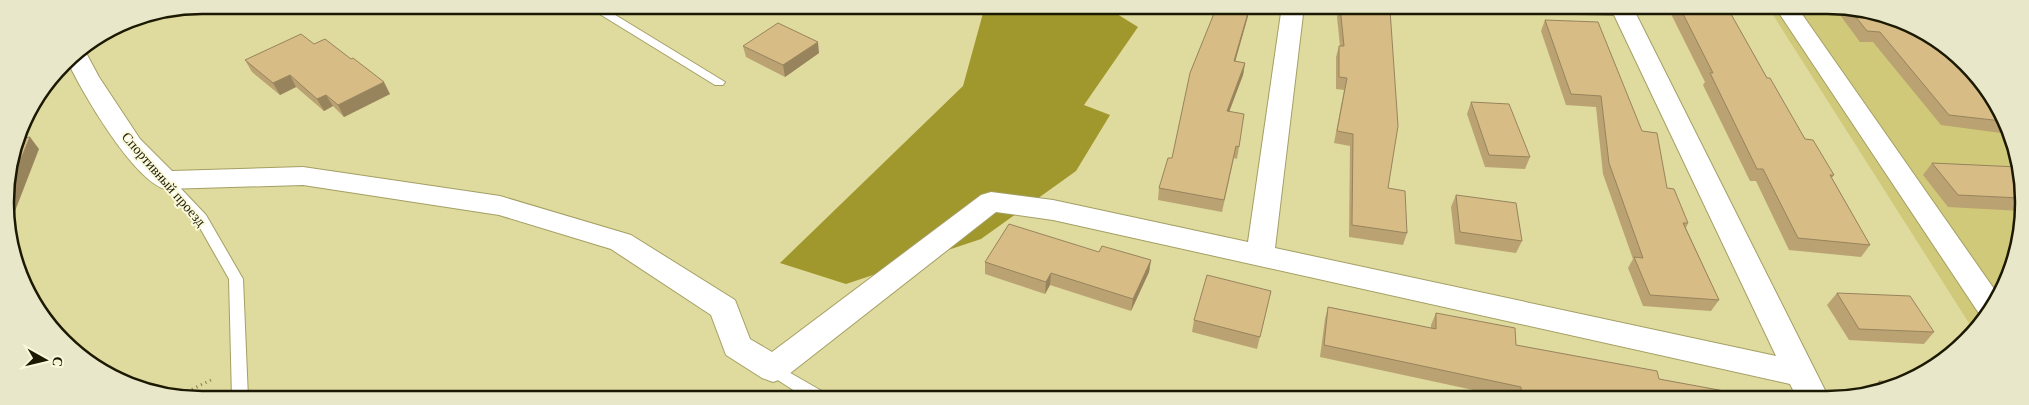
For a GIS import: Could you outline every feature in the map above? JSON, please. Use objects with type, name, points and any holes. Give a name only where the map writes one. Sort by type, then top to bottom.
[{"type":"street","points":[[1260,256],[1292,14]]},
{"type":"street","points":[[1624,14],[1808,387]]},
{"type":"street","points":[[1791,14],[1988,301]]},
{"type":"street","name":"Спортивный проезд","points":[[79,60],[87,77],[131,145],[164,180]]},
{"type":"street","points":[[164,180],[303,176],[500,206],[620,242],[724,308],[737,346],[774,369],[991,202],[1053,210],[1260,256],[1808,387]]},
{"type":"lane","points":[[605,14],[719,82]]},
{"type":"lane","name":"Спортивный проезд","points":[[164,180],[202,218],[236,279],[240,391]]},
{"type":"lane","points":[[774,369],[808,391]]},
{"type":"path","points":[[188,391],[238,366]]},
{"type":"shaded area","points":[[983,14],[1117,14],[1138,27],[1084,105],[1110,115],[1076,171],[981,239],[846,284],[780,263],[963,86]]},
{"type":"shaded area","points":[[1772,14],[1851,15],[1899,28],[1921,39],[1951,61],[1968,78],[1990,108],[2001,130],[2012,166],[2015,190],[2014,227],[2001,275],[1990,297],[1970,325]]},
{"type":"building","points":[[1214,14],[1248,14],[1234,61],[1245,63],[1227,111],[1244,114],[1239,147],[1236,146],[1224,200],[1159,188],[1168,158],[1172,158],[1190,73]]},
{"type":"building","points":[[1341,14],[1390,14],[1398,126],[1388,188],[1405,191],[1407,233],[1352,225],[1353,134],[1337,131],[1347,78],[1339,77],[1339,46],[1344,46]]},
{"type":"building","points":[[1683,14],[1731,14],[1767,78],[1770,78],[1805,139],[1813,140],[1834,175],[1830,175],[1870,245],[1798,238],[1763,169],[1757,169],[1710,73],[1713,73]]},
{"type":"building","points":[[1855,16],[1899,28],[1921,39],[1960,69],[1976,88],[1997,120],[1949,115],[1880,32],[1867,31]]},
{"type":"building","points":[[1545,20],[1598,22],[1642,131],[1657,133],[1667,188],[1674,189],[1688,223],[1683,223],[1719,300],[1650,295],[1634,257],[1643,258],[1609,163],[1601,96],[1571,94]]},
{"type":"building","points":[[778,23],[818,42],[783,65],[743,46]]},
{"type":"building","points":[[301,34],[314,44],[325,39],[384,82],[338,105],[326,95],[317,99],[290,75],[273,83],[245,60]]},
{"type":"building","points":[[1471,102],[1509,104],[1530,157],[1489,155]]},
{"type":"building","points":[[30,137],[16,170],[20,154],[25,138]]},
{"type":"building","points":[[1932,163],[2012,167],[2015,198],[1958,195]]},
{"type":"building","points":[[1456,195],[1516,203],[1522,241],[1460,232]]},
{"type":"building","points":[[1009,224],[1099,252],[1102,246],[1151,260],[1133,299],[1051,273],[1046,282],[985,262]]},
{"type":"building","points":[[1207,275],[1271,291],[1260,337],[1194,320]]},
{"type":"building","points":[[1837,293],[1910,296],[1934,332],[1859,329]]},
{"type":"building","points":[[1328,307],[1436,329],[1436,313],[1515,328],[1516,345],[1657,371],[1659,379],[1724,391],[1521,391],[1521,387],[1324,345]]}]
